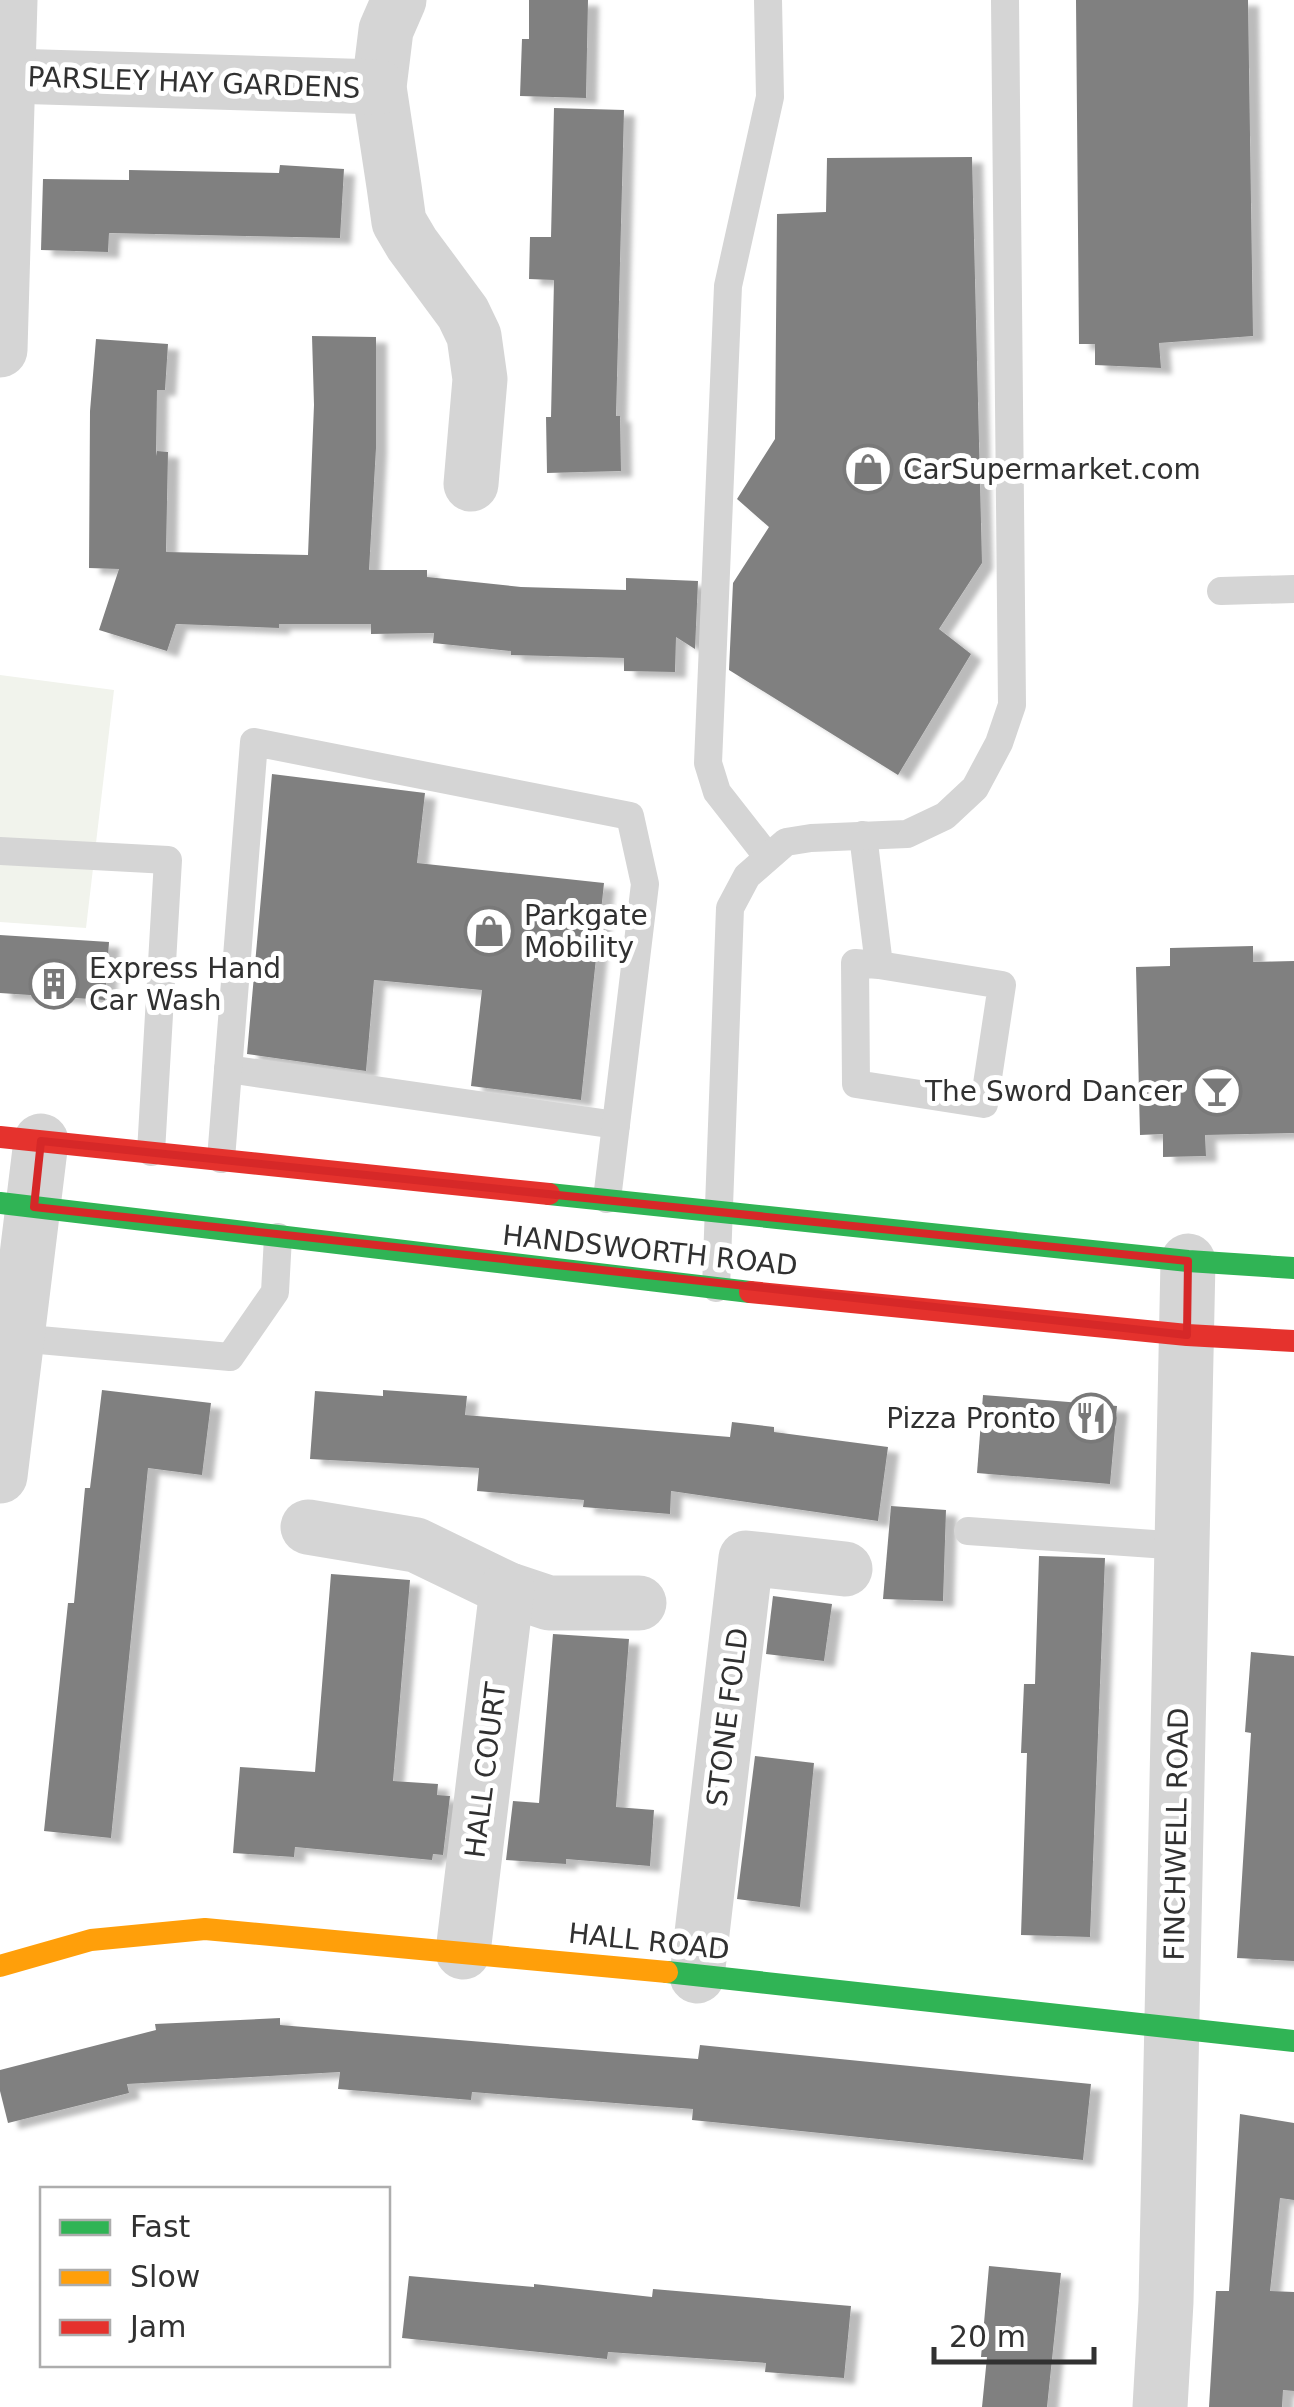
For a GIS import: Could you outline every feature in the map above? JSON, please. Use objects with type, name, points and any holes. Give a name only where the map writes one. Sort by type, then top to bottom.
[{"type":"main road","name":"HANDSWORTH ROAD","points":[[20,1138],[1188,1261],[1294,1268]]},
{"type":"main road","name":"HANDSWORTH ROAD","points":[[17,1205],[716,1288],[1294,1341]]},
{"type":"main road","name":"HALL ROAD","points":[[0,1966],[91,1940],[205,1930],[463,1952],[1294,2041]]},
{"type":"street","name":"PARSLEY HAY GARDENS","points":[[0,350],[10,0]]},
{"type":"street","points":[[399,0],[386,30],[379,87],[400,222],[463,313],[474,336],[480,379],[471,484]]},
{"type":"street","name":"PARSLEY HAY GARDENS","points":[[9,76],[379,87]]},
{"type":"street","points":[[0,1476],[17,1338],[20,1138]]},
{"type":"street","name":"FINCHWELL ROAD","points":[[1160,2407],[1166,2302],[1188,1261]]},
{"type":"street","points":[[308,1527],[416,1545],[506,1588],[549,1603],[639,1603]]},
{"type":"street","name":"STONE FOLD","points":[[697,1976],[746,1558],[845,1569]]},
{"type":"street","name":"HALL COURT","points":[[463,1952],[506,1588]]},
{"type":"lane","points":[[767,856],[717,792],[708,762],[728,286],[770,98],[768,0]]},
{"type":"lane","points":[[716,1288],[730,908],[747,876],[786,842],[908,834],[945,816],[975,788],[999,743],[1012,705],[1005,0]]},
{"type":"lane","points":[[1221,590],[1294,590]]},
{"type":"lane","points":[[221,1159],[254,742],[630,816],[646,884],[607,1200]]},
{"type":"lane","points":[[863,835],[879,965]]},
{"type":"lane","points":[[0,851],[168,860],[150,1152]]},
{"type":"lane","points":[[855,963],[879,965],[1002,986],[984,1104],[856,1084],[855,963]]},
{"type":"lane","points":[[228,1069],[616,1125]]},
{"type":"lane","points":[[17,1338],[230,1357],[275,1292],[278,1237]]},
{"type":"lane","points":[[968,1531],[1182,1546]]},
{"type":"highlighted area","points":[[41,1141],[1188,1261],[1187,1335],[34,1207]]},
{"type":"shaded area","points":[[0,675],[114,690],[86,928],[0,922]]},
{"type":"building","points":[[529,0],[588,0],[586,98],[520,96],[522,39],[529,39]]},
{"type":"building","points":[[1076,0],[1248,0],[1253,336],[1159,343],[1161,368],[1095,365],[1095,344],[1079,344]]},
{"type":"building","points":[[554,108],[624,110],[616,416],[620,416],[621,471],[547,473],[546,417],[551,417],[554,280],[529,279],[530,237],[551,237]]},
{"type":"building","name":"CarSupermarket.com","points":[[972,157],[982,563],[939,629],[971,654],[898,775],[729,670],[733,583],[769,527],[737,499],[775,439],[777,214],[826,212],[827,158]]},
{"type":"building","points":[[280,165],[344,169],[340,238],[109,233],[108,252],[41,250],[43,179],[129,180],[129,170],[279,173]]},
{"type":"building","points":[[312,336],[376,337],[376,448],[369,570],[427,570],[427,577],[521,587],[626,590],[626,578],[698,581],[695,649],[676,637],[675,672],[624,671],[624,658],[511,655],[511,651],[433,643],[434,633],[371,634],[371,624],[279,624],[279,628],[176,624],[167,651],[99,630],[119,569],[89,568],[90,411],[96,339],[168,344],[165,390],[157,390],[156,456],[157,451],[168,452],[166,552],[308,555],[314,405]]},
{"type":"building","points":[[272,774],[425,793],[417,863],[604,883],[581,1100],[471,1086],[482,990],[374,980],[366,1071],[247,1054]]},
{"type":"building","name":"Express Hand Car Wash","points":[[0,935],[109,942],[105,1000],[0,993]]},
{"type":"building","name":"The Sword Dancer","points":[[1253,946],[1253,962],[1294,961],[1294,1133],[1205,1135],[1206,1156],[1163,1157],[1163,1134],[1140,1135],[1136,967],[1170,966],[1170,948]]},
{"type":"building","points":[[102,1390],[211,1403],[202,1475],[148,1468],[111,1838],[44,1831],[68,1603],[74,1603],[85,1488],[90,1488]]},
{"type":"building","points":[[383,1390],[467,1396],[465,1415],[730,1437],[732,1422],[774,1427],[774,1432],[888,1447],[878,1521],[671,1491],[670,1514],[583,1507],[584,1500],[477,1491],[479,1468],[310,1459],[315,1391],[383,1396]]},
{"type":"building","points":[[983,1395],[1117,1406],[1110,1484],[977,1473]]},
{"type":"building","points":[[891,1506],[946,1510],[943,1601],[883,1599]]},
{"type":"building","points":[[1039,1556],[1105,1558],[1090,1937],[1021,1935],[1027,1753],[1021,1753],[1024,1684],[1035,1684]]},
{"type":"building","points":[[331,1574],[410,1580],[393,1781],[438,1784],[437,1795],[450,1796],[443,1855],[433,1854],[432,1860],[295,1847],[294,1857],[233,1853],[240,1767],[315,1772]]},
{"type":"building","points":[[773,1596],[832,1604],[824,1661],[766,1654]]},
{"type":"building","points":[[553,1634],[629,1639],[616,1807],[654,1810],[650,1866],[566,1859],[566,1864],[506,1860],[513,1801],[539,1803]]},
{"type":"building","points":[[1251,1652],[1294,1656],[1294,1961],[1237,1958],[1251,1733],[1245,1732]]},
{"type":"building","points":[[755,1756],[814,1763],[800,1907],[737,1899]]},
{"type":"building","points":[[280,2018],[280,2025],[530,2046],[698,2059],[700,2045],[1091,2084],[1083,2160],[692,2120],[693,2109],[472,2092],[471,2100],[338,2089],[340,2072],[127,2084],[129,2093],[8,2123],[0,2091],[0,2070],[156,2030],[155,2024]]},
{"type":"building","points":[[1240,2114],[1294,2123],[1294,2200],[1280,2198],[1270,2291],[1294,2292],[1294,2391],[1283,2390],[1282,2407],[1209,2407],[1216,2291],[1229,2291]]},
{"type":"building","points":[[989,2266],[1061,2273],[1047,2407],[982,2407],[987,2357],[981,2357]]},
{"type":"building","points":[[409,2276],[652,2297],[653,2289],[851,2306],[844,2378],[765,2372],[766,2363],[608,2352],[607,2359],[402,2338]]},
{"type":"traffic: fast","points":[[549,1194],[1188,1261],[1294,1268]]},
{"type":"traffic: fast","points":[[0,1203],[750,1292]]},
{"type":"traffic: fast","points":[[667,1972],[1294,2041]]},
{"type":"traffic: slow","points":[[0,1966],[91,1940],[205,1929],[667,1972]]},
{"type":"traffic: jam","points":[[0,1137],[549,1194]]},
{"type":"traffic: jam","points":[[750,1292],[1187,1335],[1294,1341]]},
{"type":"place","name":"CarSupermarket.com","points":[[868,469]]},
{"type":"place","name":"Parkgate Mobility","points":[[489,931]]},
{"type":"place","name":"Express Hand Car Wash","points":[[54,984]]},
{"type":"place","name":"The Sword Dancer","points":[[1217,1091]]},
{"type":"place","name":"Pizza Pronto","points":[[1091,1418]]}]
